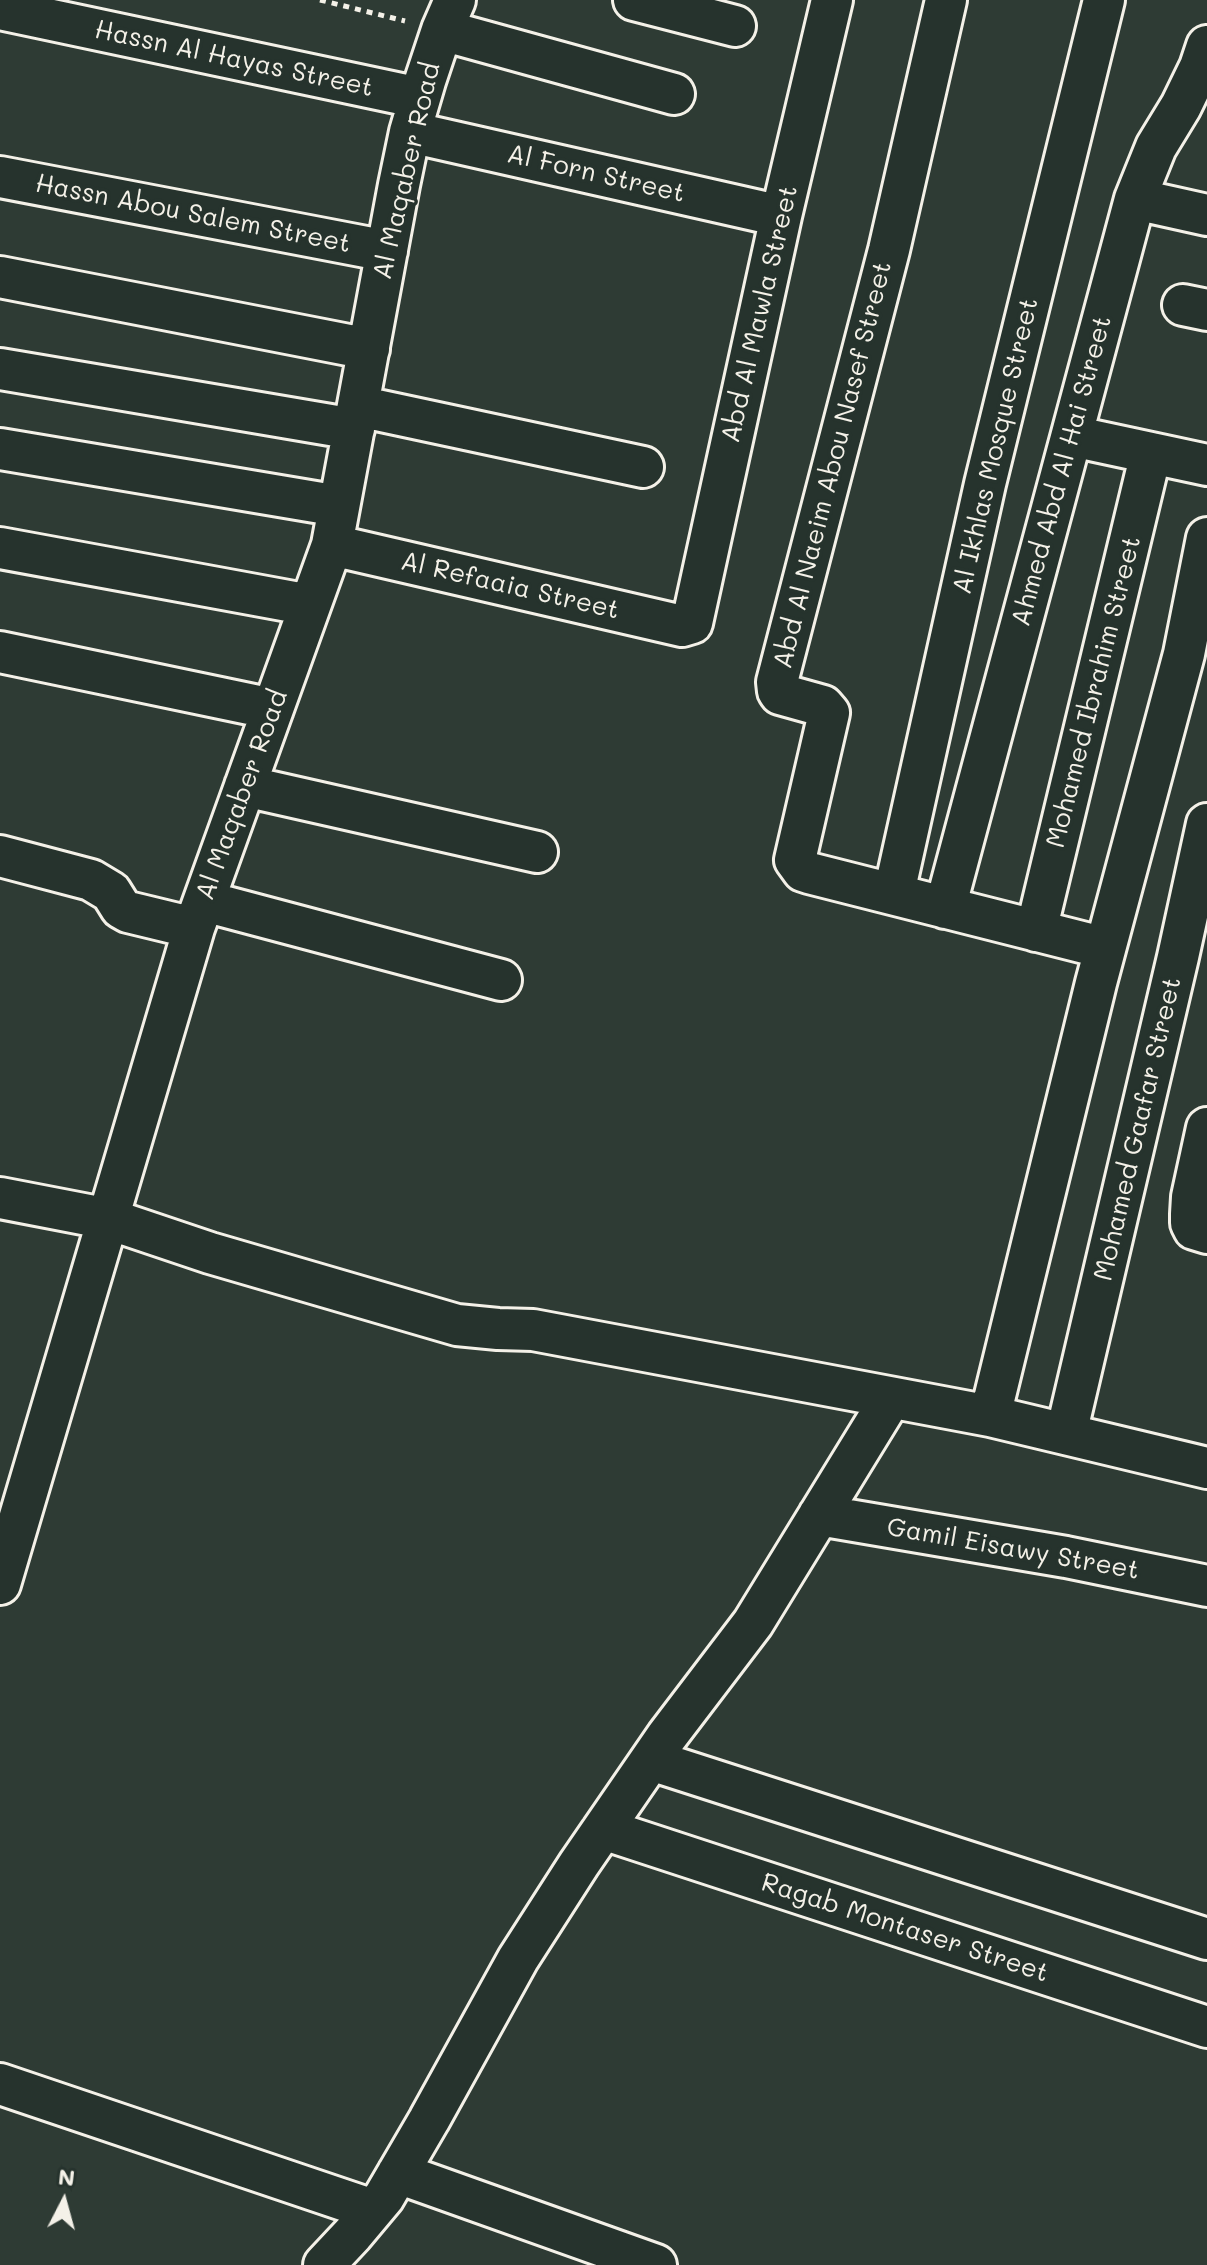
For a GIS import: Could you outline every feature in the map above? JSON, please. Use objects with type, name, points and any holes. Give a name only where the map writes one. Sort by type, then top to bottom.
[{"type":"street","points":[[634,0],[735,26]]},
{"type":"street","name":"Abd Al Mawla Street","points":[[687,626],[692,623],[781,216],[832,0]]},
{"type":"street","name":"Abd Al Naeim Abou Nasef Street","points":[[946,0],[889,250],[777,686],[780,694],[823,706],[829,713],[795,860],[803,871],[809,873],[1105,948]]},
{"type":"street","name":"Al Ikhlas Mosque Street","points":[[894,893],[985,484],[1104,0]]},
{"type":"street","name":"Hassn Al Hayas Street","points":[[0,9],[415,115]]},
{"type":"street","points":[[448,15],[674,94]]},
{"type":"street","name":"Al Maqaber Road","points":[[0,1584],[199,915],[332,545],[415,115],[448,15]]},
{"type":"street","name":"Ahmed Abd Al Hai Street","points":[[945,908],[1135,199],[1156,147],[1194,109],[1200,67],[1207,46]]},
{"type":"street","name":"Al Forn Street","points":[[415,115],[781,216]]},
{"type":"street","name":"Hassn Abou Salem Street","points":[[0,177],[387,251]]},
{"type":"street","points":[[1135,199],[1207,215]]},
{"type":"street","points":[[0,277],[369,349]]},
{"type":"street","points":[[0,369],[356,418],[643,467]]},
{"type":"street","points":[[1072,436],[1207,465]]},
{"type":"street","points":[[0,449],[339,506]]},
{"type":"street","name":"Mohamed Ibrahim Street","points":[[1036,931],[1151,453]]},
{"type":"street","points":[[990,1416],[1105,948],[1184,654],[1207,538]]},
{"type":"street","name":"Al Refaaia Street","points":[[332,545],[687,626]]},
{"type":"street","points":[[0,548],[310,605]]},
{"type":"street","points":[[0,652],[273,709]]},
{"type":"street","points":[[245,786],[537,852]]},
{"type":"street","name":"Mohamed Gaafar Street","points":[[1066,1434],[1207,824]]},
{"type":"street","points":[[0,856],[91,880],[111,892],[121,908],[128,912],[199,915],[501,980]]},
{"type":"street","points":[[1207,1128],[1192,1197],[1191,1223],[1194,1229],[1207,1233]]},
{"type":"street","points":[[0,1198],[109,1219],[210,1253],[457,1325],[533,1330],[990,1416],[1207,1468]]},
{"type":"street","points":[[324,2265],[373,2210],[398,2173],[518,1959],[651,1760],[753,1623],[891,1398]]},
{"type":"street","name":"Gamil Eisawy Street","points":[[819,1515],[1066,1557],[1207,1586]]},
{"type":"street","points":[[651,1760],[1207,1939]]},
{"type":"street","name":"Ragab Montaser Street","points":[[603,1829],[1207,2027]]},
{"type":"street","points":[[0,2084],[373,2210]]},
{"type":"street","points":[[398,2173],[656,2265]]},
{"type":"path","points":[[320,0],[448,15]]}]
